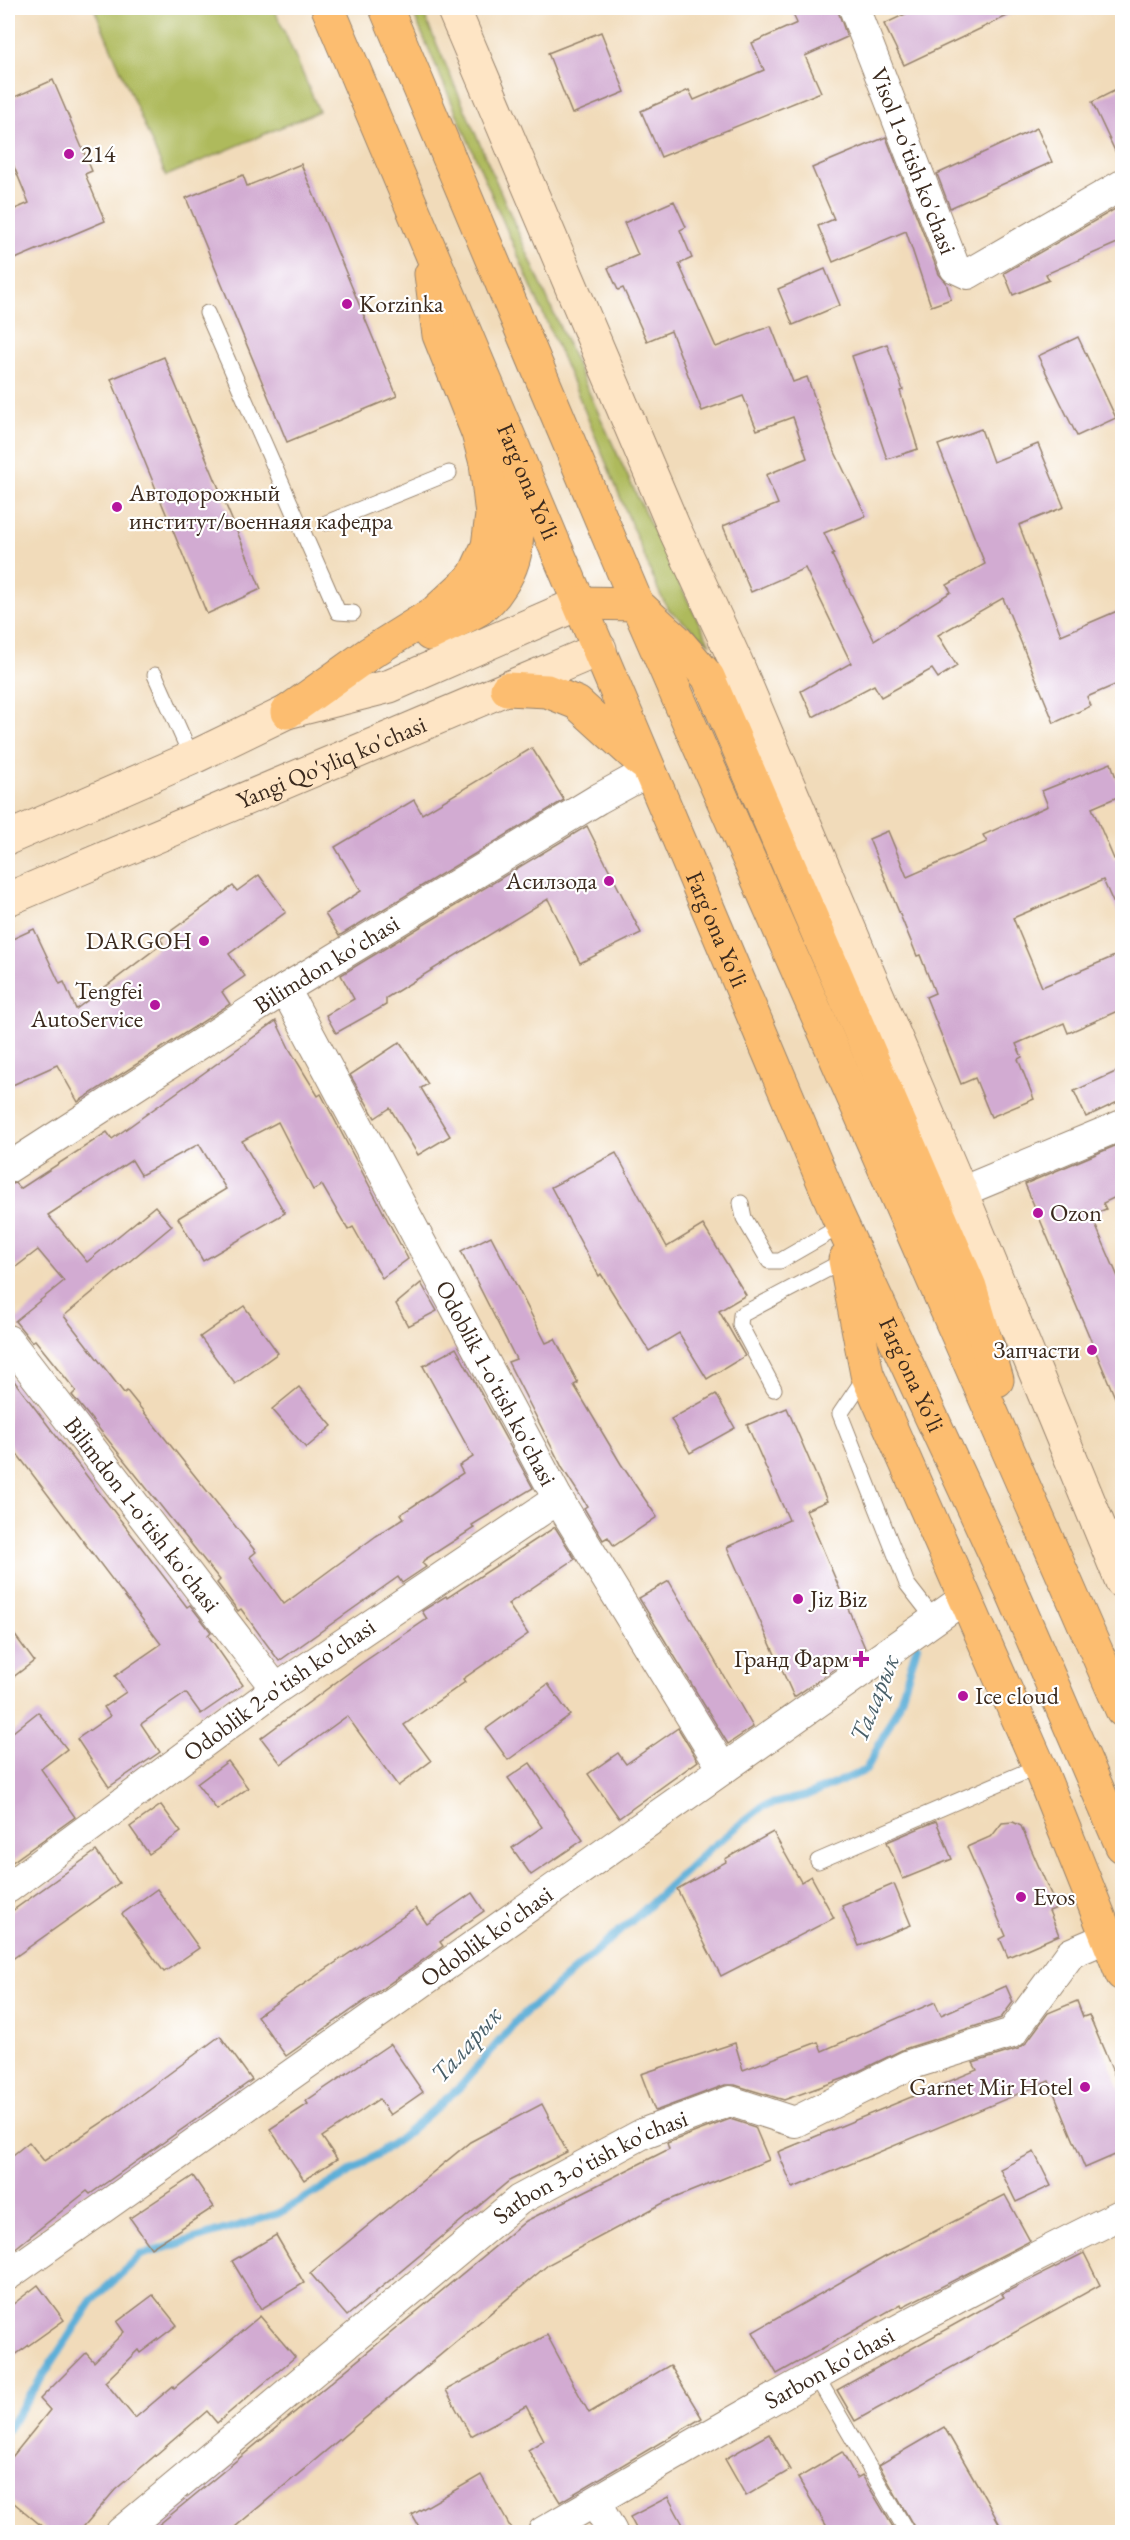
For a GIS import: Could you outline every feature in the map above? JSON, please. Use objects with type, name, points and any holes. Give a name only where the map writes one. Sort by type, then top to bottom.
[{"type":"main road","name":"Farg'ona Yo'li","points":[[328,8],[426,234],[838,1221],[1009,1584],[1122,1846]]},
{"type":"main road","points":[[386,8],[637,604],[676,640],[708,677],[970,1287],[1037,1512],[1122,1710]]},
{"type":"main road","points":[[287,712],[339,676],[422,639],[481,608],[496,592],[507,575],[517,550],[516,516],[510,494],[452,337],[426,234]]},
{"type":"main road","points":[[580,603],[637,604]]},
{"type":"main road","name":"Yangi Qo'yliq ko'chasi","points":[[600,649],[620,632],[637,604]]},
{"type":"main road","points":[[507,689],[547,691],[577,703],[651,770]]},
{"type":"main road","points":[[838,1221],[867,1374],[1039,1766],[1122,1974]]},
{"type":"street","points":[[453,8],[674,528],[736,662],[1120,1568]]},
{"type":"street","name":"Visol 1-o'tish ko'chasi","points":[[854,8],[955,268],[968,274],[1122,185]]},
{"type":"street","name":"Yangi Qo'yliq ko'chasi","points":[[8,838],[192,758],[287,712],[390,686],[580,603]]},
{"type":"street","name":"Yangi Qo'yliq ko'chasi","points":[[8,899],[600,649]]},
{"type":"street","name":"Bilimdon ko'chasi","points":[[8,1168],[285,989],[598,799],[651,770]]},
{"type":"street","name":"Odoblik 1-o'tish ko'chasi","points":[[285,989],[558,1499],[723,1769]]},
{"type":"street","points":[[961,1192],[1122,1125]]},
{"type":"street","name":"Bilimdon 1-o'tish ko'chasi","points":[[8,1340],[276,1689]]},
{"type":"street","name":"Odoblik 2-o'tish ko'chasi","points":[[8,1888],[276,1689],[558,1499]]},
{"type":"street","name":"Odoblik ko'chasi","points":[[8,2275],[965,1599]]},
{"type":"street","name":"Sarbon 3-o'tish ko'chasi","points":[[121,2532],[519,2200],[644,2133],[730,2102],[795,2122],[909,2064],[1012,2033],[1071,1953],[1106,1938]]},
{"type":"street","name":"Sarbon ko'chasi","points":[[543,2532],[815,2374],[1006,2271],[1122,2214]]},
{"type":"street","points":[[595,2502],[612,2532]]},
{"type":"lane","points":[[207,313],[338,612],[353,613]]},
{"type":"lane","points":[[326,523],[449,473]]},
{"type":"lane","points":[[156,675],[192,758]]},
{"type":"lane","points":[[741,1203],[744,1218],[769,1261],[780,1262],[838,1221]]},
{"type":"lane","points":[[774,1389],[740,1325],[741,1315],[845,1260]]},
{"type":"lane","points":[[867,1374],[840,1414],[907,1584],[935,1620]]},
{"type":"lane","points":[[818,1861],[1039,1766]]},
{"type":"lane","points":[[815,2374],[907,2532]]},
{"type":"green space","points":[[94,8],[274,8],[319,111],[166,176]]},
{"type":"green space","points":[[411,8],[421,8],[596,408],[710,644],[668,609],[659,592],[582,404]]},
{"type":"building","points":[[790,8],[837,8],[847,37],[805,56],[821,92],[661,157],[641,111],[689,90],[694,100],[764,70],[752,43],[797,23]]},
{"type":"building","points":[[918,8],[1024,8],[904,65],[884,24]]},
{"type":"building","points":[[601,32],[625,92],[572,114],[548,53]]},
{"type":"building","points":[[53,80],[92,171],[85,174],[105,221],[8,262],[8,212],[29,203],[8,152],[8,100]]},
{"type":"building","points":[[1122,87],[1122,166],[1092,102]]},
{"type":"building","points":[[1037,128],[1052,162],[950,208],[937,174]]},
{"type":"building","points":[[886,137],[939,274],[946,282],[951,299],[931,306],[906,231],[833,262],[818,226],[834,219],[812,168]]},
{"type":"building","points":[[301,164],[397,396],[287,442],[186,198],[243,175],[247,186]]},
{"type":"building","points":[[674,201],[686,227],[680,230],[692,258],[679,264],[716,347],[771,326],[793,382],[807,377],[833,448],[866,516],[824,533],[834,554],[832,555],[874,640],[951,592],[947,585],[985,564],[938,445],[981,429],[993,462],[1038,444],[1064,507],[1019,525],[1061,635],[1122,609],[1122,682],[1087,697],[1091,706],[1054,723],[1003,598],[938,635],[957,666],[938,678],[932,669],[881,697],[874,685],[813,717],[801,691],[851,663],[805,568],[751,592],[723,526],[778,504],[766,475],[807,458],[793,417],[757,430],[743,396],[702,411],[671,331],[647,341],[623,288],[618,290],[608,268],[638,255],[624,223]]},
{"type":"building","points":[[1122,205],[1122,241],[1046,274],[1049,280],[1013,295],[1004,273]]},
{"type":"building","points":[[825,269],[840,305],[793,325],[778,289]]},
{"type":"building","points":[[1078,337],[1116,418],[1077,436],[1038,356]]},
{"type":"building","points":[[887,344],[903,390],[900,391],[918,449],[887,459],[852,356]]},
{"type":"building","points":[[164,357],[261,589],[207,614],[111,379]]},
{"type":"building","points":[[532,748],[564,800],[339,936],[325,914],[361,891],[335,847],[414,800],[422,814]]},
{"type":"building","points":[[1111,763],[1122,795],[1092,808],[1114,859],[1122,855],[1122,922],[1103,880],[1013,918],[1042,987],[1122,953],[1122,1009],[1068,1033],[1064,1023],[1016,1044],[1022,1057],[1018,1059],[1034,1099],[991,1117],[975,1078],[961,1084],[926,997],[935,993],[920,955],[917,956],[869,839],[888,831],[907,877],[987,842],[983,835],[1048,806],[1042,791]]},
{"type":"building","points":[[587,826],[641,933],[580,963],[548,899],[386,998],[386,1005],[336,1033],[326,1015],[354,999],[341,975]]},
{"type":"building","points":[[259,875],[286,912],[229,954],[245,976],[222,992],[230,1004],[78,1102],[57,1065],[8,1087],[8,941],[34,929],[60,984],[64,982],[76,1009],[163,943],[160,939],[233,886],[237,891]]},
{"type":"building","points":[[276,1021],[290,1050],[318,1096],[321,1094],[408,1259],[382,1278],[353,1227],[348,1230],[322,1185],[313,1190],[278,1122],[242,1141],[285,1213],[203,1261],[178,1218],[226,1189],[199,1144],[141,1175],[132,1160],[48,1215],[87,1262],[155,1206],[172,1226],[64,1316],[124,1393],[127,1391],[256,1552],[250,1557],[284,1604],[404,1518],[401,1514],[463,1473],[459,1466],[473,1457],[423,1366],[456,1348],[533,1488],[472,1525],[474,1528],[424,1560],[422,1563],[426,1567],[402,1583],[398,1577],[279,1661],[241,1609],[238,1611],[217,1583],[220,1580],[72,1395],[76,1391],[35,1340],[32,1342],[15,1321],[64,1281],[38,1250],[8,1273],[8,1185],[15,1183],[20,1189],[107,1132],[112,1139]]},
{"type":"building","points":[[400,1042],[428,1084],[421,1088],[450,1136],[418,1155],[390,1108],[375,1118],[350,1075]]},
{"type":"building","points":[[1122,1069],[1122,1100],[1086,1117],[1074,1091]]},
{"type":"building","points":[[1122,1143],[1122,1194],[1103,1203],[1106,1209],[1091,1215],[1122,1286],[1122,1414],[1025,1184]]},
{"type":"building","points":[[616,1153],[667,1247],[703,1225],[746,1295],[719,1311],[745,1356],[707,1379],[679,1333],[649,1351],[601,1274],[599,1276],[551,1187]]},
{"type":"building","points":[[491,1236],[546,1343],[555,1339],[578,1383],[574,1385],[621,1464],[657,1517],[614,1546],[608,1537],[603,1540],[584,1508],[587,1506],[563,1469],[508,1362],[516,1359],[461,1251]]},
{"type":"building","points":[[421,1283],[437,1311],[408,1326],[396,1304]]},
{"type":"building","points":[[244,1306],[278,1353],[235,1384],[200,1337]]},
{"type":"building","points":[[8,1373],[187,1607],[190,1605],[211,1632],[208,1635],[243,1685],[201,1714],[186,1693],[141,1724],[160,1752],[109,1787],[77,1739],[110,1716],[104,1707],[126,1692],[115,1676],[161,1644],[8,1442]]},
{"type":"building","points":[[299,1387],[332,1426],[306,1448],[272,1409]]},
{"type":"building","points":[[716,1394],[735,1428],[690,1453],[671,1419]]},
{"type":"building","name":"Jiz Biz","points":[[787,1408],[827,1501],[806,1510],[865,1648],[794,1697],[727,1547],[789,1520],[747,1425]]},
{"type":"building","points":[[555,1527],[575,1559],[508,1604],[528,1634],[463,1679],[465,1682],[404,1725],[431,1761],[398,1786],[347,1716],[281,1764],[261,1738],[362,1663],[427,1619],[422,1611],[446,1596],[447,1598]]},
{"type":"building","points":[[669,1581],[753,1727],[728,1744],[639,1598]]},
{"type":"building","points":[[8,1626],[34,1661],[8,1681]]},
{"type":"building","points":[[548,1684],[570,1715],[508,1760],[486,1729]]},
{"type":"building","points":[[38,1712],[67,1749],[41,1769],[75,1817],[8,1865],[8,1736]]},
{"type":"building","points":[[678,1728],[698,1761],[619,1818],[588,1774],[618,1753],[626,1764]]},
{"type":"building","points":[[228,1761],[248,1788],[217,1810],[197,1784]]},
{"type":"building","points":[[530,1763],[583,1840],[531,1875],[512,1848],[542,1827],[508,1778]]},
{"type":"building","points":[[161,1805],[181,1832],[149,1854],[130,1827]]},
{"type":"building","points":[[936,1821],[952,1859],[903,1879],[887,1842]]},
{"type":"building","name":"Evos","points":[[1013,1822],[1021,1826],[1057,1908],[1049,1911],[1059,1935],[1008,1957],[1000,1939],[1006,1936],[967,1847],[992,1836],[1002,1823]]},
{"type":"building","points":[[773,1832],[801,1882],[811,1876],[834,1918],[721,1976],[677,1889],[726,1862],[725,1859]]},
{"type":"building","points":[[96,1851],[119,1883],[8,1962],[8,1914]]},
{"type":"building","points":[[894,1884],[911,1925],[859,1946],[842,1906]]},
{"type":"building","points":[[157,1889],[199,1948],[164,1972],[122,1914]]},
{"type":"building","points":[[472,1893],[484,1911],[440,1942],[443,1946],[286,2056],[257,2016],[416,1908],[427,1924]]},
{"type":"building","points":[[1006,1986],[1013,2002],[1001,2018],[904,2049],[845,2078],[784,2100],[735,2085],[725,2085],[655,2111],[641,2074],[735,2043],[743,2070],[818,2042],[822,2051],[935,2002],[941,2015]]},
{"type":"building","points":[[1077,2001],[1083,2017],[1089,2015],[1122,2093],[1122,2152],[1085,2168],[1049,2081],[793,2188],[778,2152],[977,2070],[973,2063],[1018,2049],[1026,2043],[1048,2013]]},
{"type":"building","points":[[220,2036],[252,2080],[90,2194],[87,2191],[8,2254],[8,2159],[29,2142],[44,2161],[112,2116]]},
{"type":"building","points":[[390,2044],[423,2092],[390,2115],[379,2099],[322,2137],[337,2159],[304,2180],[270,2129],[308,2104],[306,2101]]},
{"type":"building","points":[[542,2104],[567,2152],[509,2181],[347,2316],[310,2273],[470,2142]]},
{"type":"building","points":[[730,2119],[755,2127],[769,2160],[667,2201],[549,2264],[229,2532],[150,2532],[526,2221],[669,2149],[667,2143]]},
{"type":"building","points":[[1034,2152],[1051,2186],[1016,2202],[1000,2169]]},
{"type":"building","points":[[193,2176],[214,2207],[151,2248],[130,2218]]},
{"type":"building","points":[[1005,2195],[1030,2241],[902,2307],[901,2304],[777,2374],[753,2332],[883,2258]]},
{"type":"building","points":[[276,2235],[304,2283],[261,2309],[232,2261]]},
{"type":"building","points":[[1084,2253],[1100,2285],[855,2421],[837,2390],[1004,2297],[1002,2294]]},
{"type":"building","points":[[38,2285],[64,2320],[8,2360],[8,2308]]},
{"type":"building","points":[[153,2295],[177,2325],[140,2353],[138,2350],[105,2382],[135,2418],[260,2316],[295,2357],[217,2423],[207,2411],[115,2490],[79,2532],[49,2532],[8,2498],[8,2462],[50,2410],[40,2399],[86,2353],[94,2362],[124,2332],[117,2322]]},
{"type":"building","points":[[547,2335],[589,2413],[670,2365],[702,2418],[560,2502],[528,2450],[544,2440],[526,2406],[471,2436],[446,2390]]},
{"type":"building","points":[[944,2427],[1004,2532],[917,2532],[879,2465]]},
{"type":"building","points":[[769,2434],[790,2470],[746,2496],[725,2459]]},
{"type":"building","points":[[842,2452],[857,2478],[862,2475],[896,2532],[830,2532],[798,2478]]},
{"type":"building","points":[[481,2475],[513,2532],[422,2532],[412,2515]]},
{"type":"building","points":[[668,2497],[687,2532],[638,2532],[630,2517]]},
{"type":"waterway","name":"Таларык","points":[[8,2429],[92,2301],[141,2255],[277,2214],[346,2175],[401,2138],[461,2086],[518,2019],[643,1911],[707,1851],[763,1806],[809,1795],[866,1770],[899,1705],[917,1646]]},
{"type":"place","name":"214","points":[[69,154]]},
{"type":"place","name":"Korzinka","points":[[347,304]]},
{"type":"place","name":"Автодорожный институт/военнаяя кафедра","points":[[117,507]]},
{"type":"place","name":"Асилзода","points":[[609,881]]},
{"type":"place","name":"DARGOH","points":[[204,941]]},
{"type":"place","name":"Tengfei AutoService","points":[[155,1005]]},
{"type":"place","name":"Ozon","points":[[1038,1213]]},
{"type":"place","name":"Запчасти","points":[[1092,1350]]},
{"type":"place","name":"Jiz Biz","points":[[798,1599]]},
{"type":"place","name":"Гранд Фарм","points":[[861,1659]]},
{"type":"place","name":"Ice cloud","points":[[963,1696]]},
{"type":"place","name":"Evos","points":[[1021,1897]]},
{"type":"place","name":"Garnet Mir Hotel","points":[[1085,2087]]}]
